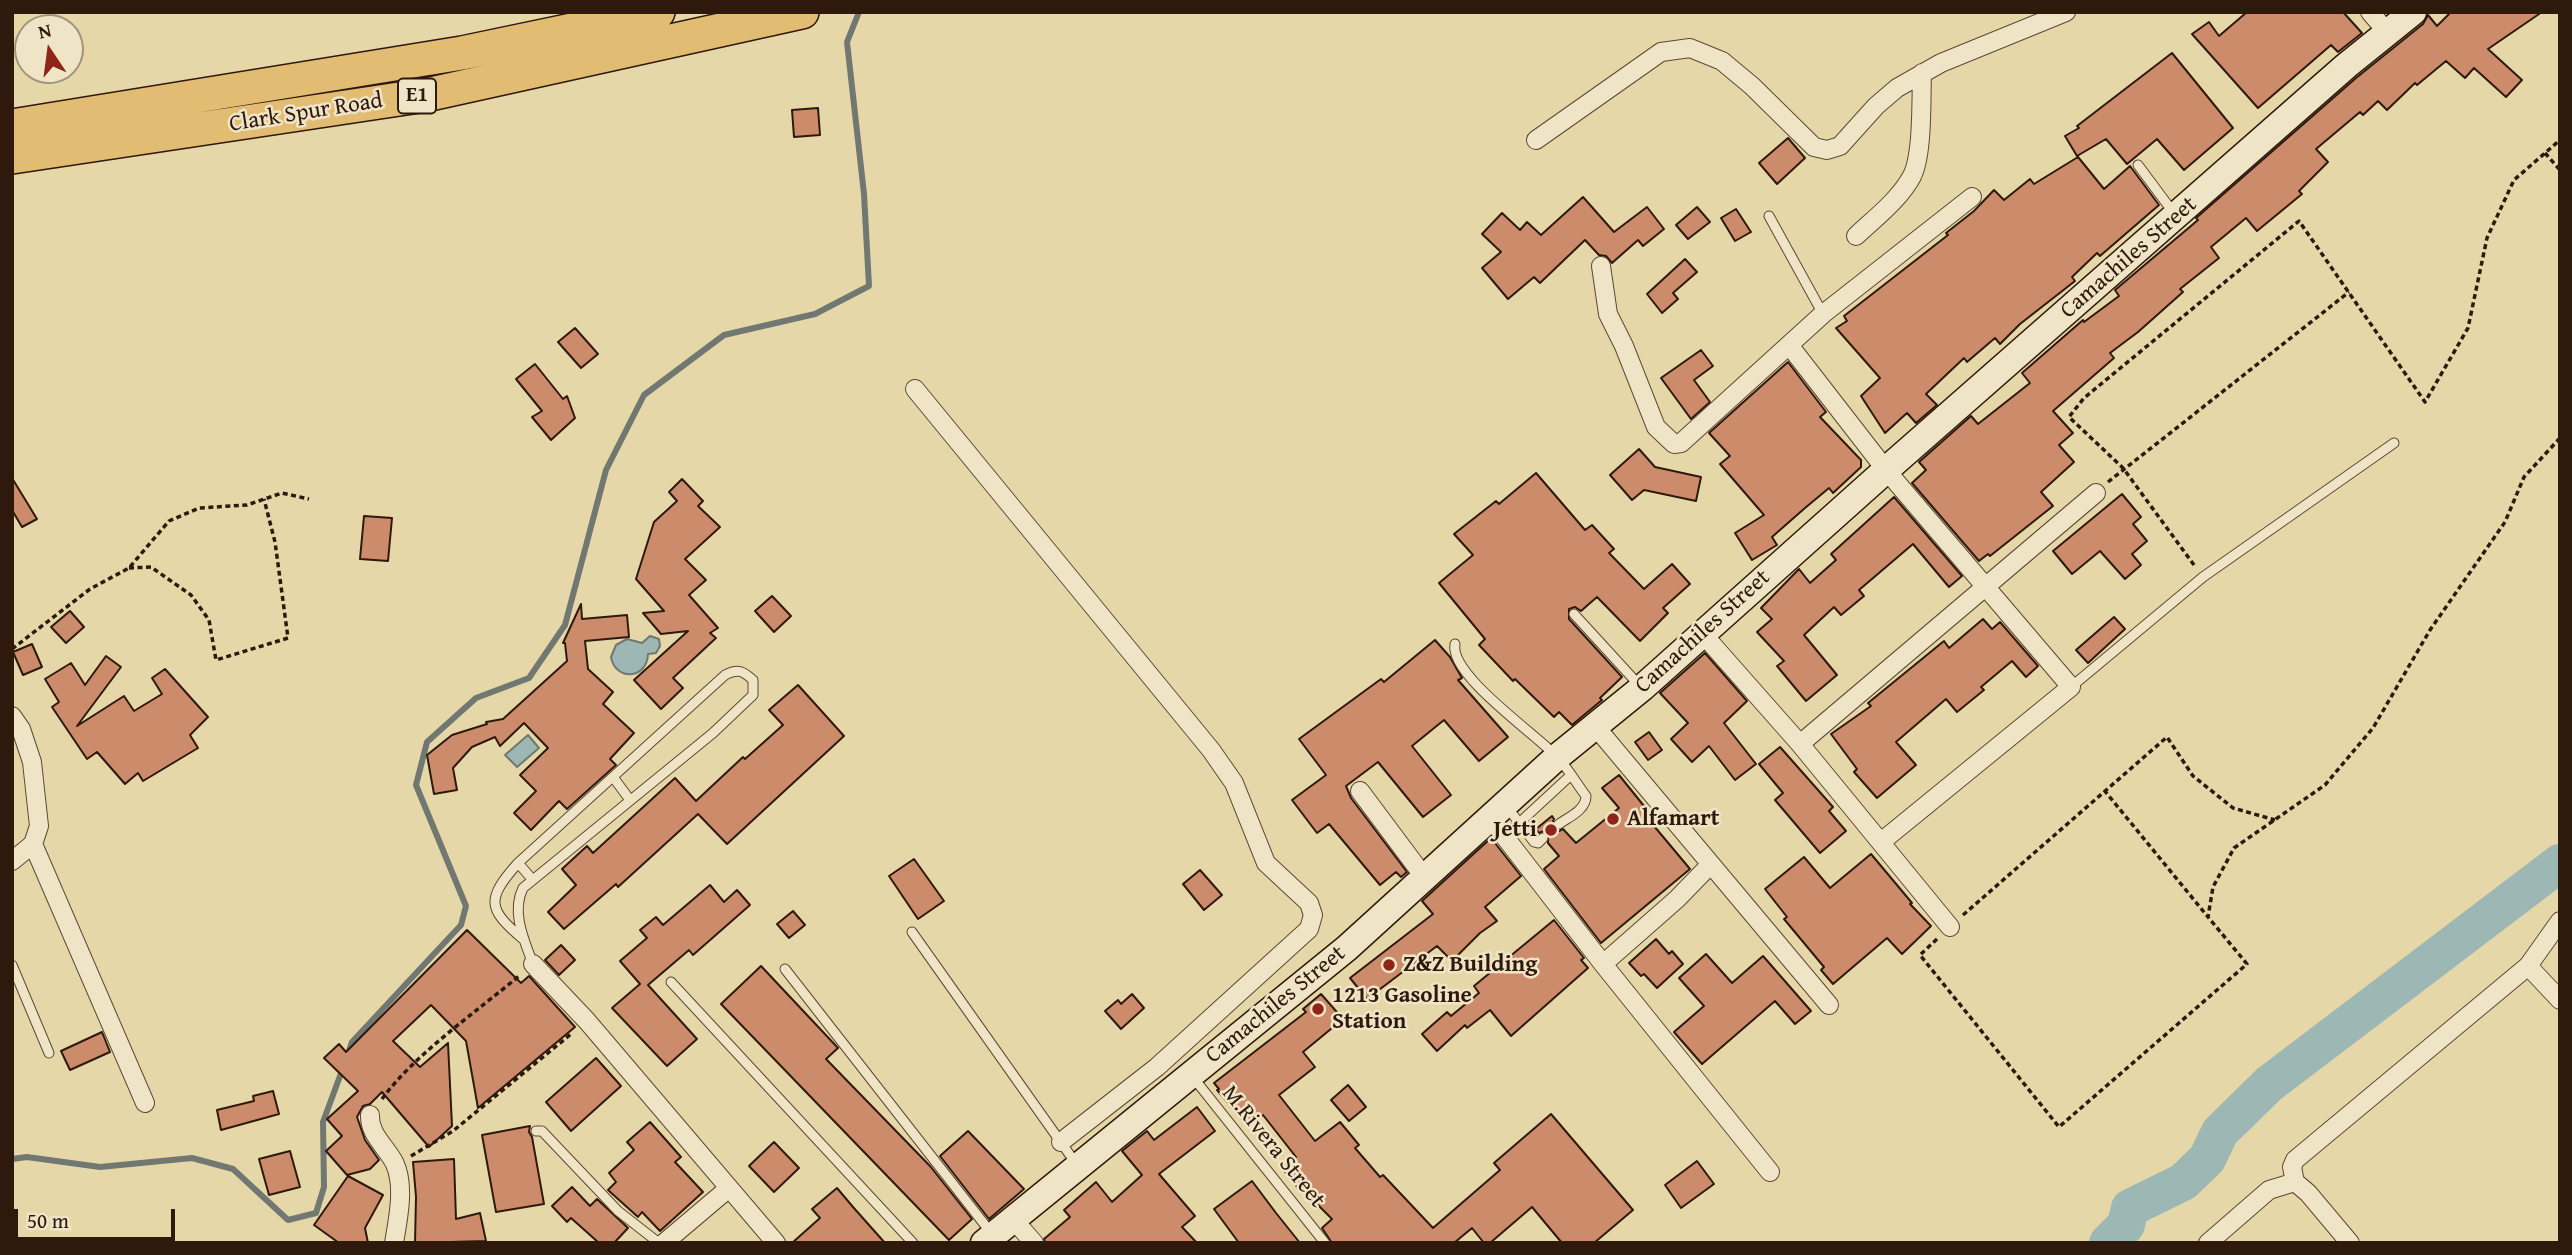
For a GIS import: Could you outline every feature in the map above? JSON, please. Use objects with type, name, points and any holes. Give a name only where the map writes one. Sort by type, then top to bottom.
[{"type":"highway","name":"Clark Spur Road","points":[[12,126],[462,54],[658,12]]},
{"type":"highway","name":"Clark Spur Road","points":[[17,157],[426,95],[802,12]]},
{"type":"street","points":[[1535,140],[1661,52],[1690,48],[1722,61],[1752,86],[1814,147],[1827,150],[1840,146],[1876,106],[1922,73],[1975,48],[2066,12]]},
{"type":"street","points":[[2370,12],[2388,33]]},
{"type":"street","name":"Camachiles Street","points":[[997,1232],[1347,948],[1425,878],[1505,821],[1564,766],[1595,726],[1642,688],[2346,66],[2413,12]]},
{"type":"street","points":[[1856,236],[1891,202],[1912,176],[1917,158],[1922,73]]},
{"type":"street","points":[[1601,266],[1608,314],[1657,427],[1674,444],[1681,443],[1823,314],[1972,197]]},
{"type":"street","points":[[1789,345],[1886,470],[2071,687],[1881,842]]},
{"type":"street","points":[[915,389],[1211,750],[1234,783],[1266,863],[1309,903],[1312,915],[1309,929],[1167,1058],[1060,1142]]},
{"type":"street","points":[[1800,744],[2096,493]]},
{"type":"street","points":[[1702,633],[1800,744],[1950,927]]},
{"type":"street","points":[[12,716],[21,729],[32,762],[39,826],[33,844],[12,861]]},
{"type":"street","points":[[1595,726],[1829,1005]]},
{"type":"street","points":[[1360,791],[1425,878]]},
{"type":"street","points":[[1505,821],[1603,964],[1770,1172]]},
{"type":"street","points":[[33,844],[145,1103]]},
{"type":"street","points":[[1603,964],[1677,899],[1710,865]]},
{"type":"street","points":[[2350,1243],[2301,1188],[2292,1167],[2295,1160],[2528,966],[2560,921]]},
{"type":"street","points":[[533,964],[587,1021],[776,1243]]},
{"type":"street","points":[[2528,966],[2560,1000]]},
{"type":"street","points":[[370,1115],[373,1132],[396,1166],[400,1208],[394,1243]]},
{"type":"street","points":[[662,1243],[729,1188]]},
{"type":"street","points":[[2208,1243],[2269,1190],[2301,1188]]},
{"type":"street","points":[[997,1232],[1034,1243]]},
{"type":"lane","points":[[2138,165],[2176,216]]},
{"type":"lane","points":[[1769,216],[1823,314]]},
{"type":"lane","points":[[2071,687],[2203,578],[2394,443]]},
{"type":"lane","points":[[1574,614],[1642,688]]},
{"type":"lane","points":[[1455,644],[1453,652],[1457,660],[1482,691],[1564,766],[1586,796],[1586,803],[1559,824]]},
{"type":"lane","points":[[523,939],[502,922],[495,905],[495,896],[504,879],[518,863],[725,675],[734,670],[743,671],[753,680],[753,695],[713,733],[532,879],[519,897],[520,925],[533,964]]},
{"type":"lane","points":[[613,777],[630,800]]},
{"type":"lane","points":[[1505,821],[1534,842],[1538,843],[1544,838]]},
{"type":"lane","points":[[518,863],[532,879]]},
{"type":"lane","points":[[912,932],[1078,1167]]},
{"type":"lane","points":[[12,965],[49,1053]]},
{"type":"lane","points":[[785,970],[997,1232]]},
{"type":"lane","points":[[671,982],[913,1243]]},
{"type":"lane","name":"M.Rivera Street","points":[[1191,1074],[1325,1243]]},
{"type":"lane","points":[[536,1132],[542,1131],[618,1211],[662,1243]]},
{"type":"path","points":[[2203,578],[2123,468],[2069,417],[2084,398],[2299,221],[2425,402],[2468,328],[2487,238],[2514,180],[2560,140]]},
{"type":"path","points":[[2545,153],[2560,170]]},
{"type":"path","points":[[2096,493],[2123,468],[2350,292]]},
{"type":"path","points":[[2208,917],[2213,887],[2234,848],[2325,785],[2373,728],[2430,630],[2505,522],[2524,477],[2560,438]]},
{"type":"path","points":[[12,649],[90,589],[129,568],[169,521],[199,508],[247,505],[282,494],[309,499]]},
{"type":"path","points":[[129,568],[151,567],[191,594],[209,620],[216,660],[288,638],[275,542],[264,499]]},
{"type":"path","points":[[2104,790],[2246,964],[2059,1127],[1920,955],[2104,790],[2167,737],[2193,776],[2232,808],[2275,821]]},
{"type":"path","points":[[370,1115],[390,1088],[425,1055],[533,964]]},
{"type":"path","points":[[396,1166],[453,1131],[587,1021]]},
{"type":"water","points":[[650,636],[659,639],[660,646],[656,653],[648,654],[642,669],[631,674],[618,670],[611,657],[616,645],[627,639],[642,643]]},
{"type":"water","points":[[528,735],[539,748],[517,767],[505,755]]},
{"type":"building","points":[[2247,12],[2343,12],[2362,33],[2338,52],[2331,45],[2258,108],[2192,34],[2209,22],[2219,36]]},
{"type":"building","points":[[2451,12],[2542,12],[2488,49],[2522,80],[2506,97],[2474,68],[2465,78],[2446,61],[2417,85],[2415,83],[2387,110],[2378,101],[2363,115],[2360,112],[2316,149],[2328,162],[2299,191],[2302,194],[2257,231],[2246,218],[2211,247],[2219,258],[2180,289],[2183,292],[2138,332],[2110,353],[2114,358],[2053,411],[2073,433],[2059,445],[2074,462],[2041,492],[2053,506],[1990,556],[1988,554],[1979,561],[1912,483],[1926,470],[1919,462],[1971,416],[1978,424],[2030,383],[2022,373],[2083,320],[2084,322],[2119,296],[2115,290],[2198,220],[2196,218],[2356,78],[2423,24],[2428,15],[2437,26]]},
{"type":"building","points":[[2172,53],[2233,128],[2184,170],[2157,139],[2127,164],[2106,139],[2077,156],[2065,136],[2079,128],[2077,126]]},
{"type":"building","points":[[818,108],[820,135],[794,137],[792,110]]},
{"type":"building","points":[[1788,138],[1805,158],[1777,184],[1759,163]]},
{"type":"building","points":[[2078,157],[2104,189],[2130,166],[2159,205],[2100,256],[2097,253],[2072,277],[2075,281],[2020,324],[2000,344],[1995,338],[1967,362],[1964,358],[1926,394],[1937,405],[1916,423],[1907,413],[1885,433],[1861,396],[1880,378],[1836,328],[1847,321],[1844,316],[1948,235],[1946,233],[1974,211],[1994,190],[2004,200],[2030,179],[2034,184]]},
{"type":"building","points":[[1583,197],[1614,232],[1647,207],[1664,229],[1643,246],[1638,240],[1612,263],[1606,256],[1599,255],[1585,240],[1540,283],[1534,277],[1508,299],[1482,268],[1501,252],[1482,234],[1502,213],[1520,230],[1527,222],[1541,235]]},
{"type":"building","points":[[1697,207],[1710,222],[1688,239],[1676,225]]},
{"type":"building","points":[[1736,209],[1751,232],[1735,241],[1721,218]]},
{"type":"building","points":[[1685,259],[1697,272],[1673,293],[1678,299],[1662,313],[1647,294]]},
{"type":"building","points":[[575,328],[598,354],[581,368],[558,342]]},
{"type":"building","points":[[1701,350],[1713,366],[1694,380],[1710,402],[1691,419],[1661,378]]},
{"type":"building","points":[[1788,362],[1826,412],[1820,417],[1861,460],[1861,467],[1833,493],[1829,488],[1805,508],[1772,537],[1777,545],[1752,560],[1735,533],[1764,515],[1720,464],[1730,456],[1709,433]]},
{"type":"building","points":[[535,364],[563,399],[567,396],[575,418],[551,440],[532,417],[542,411],[516,379]]},
{"type":"building","points":[[1639,449],[1655,467],[1701,477],[1696,501],[1644,490],[1632,500],[1610,475]]},
{"type":"building","points":[[1536,473],[1585,530],[1592,525],[1614,549],[1609,553],[1644,589],[1672,564],[1690,584],[1663,608],[1668,613],[1640,641],[1597,597],[1581,611],[1575,607],[1569,609],[1569,619],[1622,677],[1600,698],[1602,700],[1572,725],[1559,712],[1554,717],[1515,679],[1513,681],[1479,645],[1485,639],[1439,583],[1473,555],[1454,534],[1496,501],[1499,504]]},
{"type":"building","points":[[12,478],[37,519],[22,527],[12,510]]},
{"type":"building","points":[[682,479],[703,501],[698,506],[720,527],[685,559],[706,580],[689,595],[718,628],[710,633],[716,638],[673,678],[683,688],[661,709],[634,680],[688,631],[661,634],[643,613],[664,611],[636,579],[654,522],[677,501],[669,492]]},
{"type":"building","points":[[2122,494],[2141,517],[2133,524],[2147,541],[2132,554],[2141,565],[2125,579],[2100,551],[2072,574],[2053,551]]},
{"type":"building","points":[[1894,497],[1962,576],[1949,587],[1913,544],[1859,590],[1864,596],[1841,615],[1834,607],[1804,635],[1837,675],[1806,701],[1777,666],[1784,661],[1757,632],[1772,619],[1761,608],[1799,569],[1810,583],[1836,560],[1831,554]]},
{"type":"building","points":[[364,516],[392,518],[388,561],[360,559]]},
{"type":"building","points":[[772,596],[791,616],[774,632],[755,611]]},
{"type":"building","points":[[581,604],[582,619],[627,615],[629,637],[585,641],[588,669],[613,692],[603,704],[634,733],[610,759],[616,765],[567,809],[559,801],[531,830],[514,813],[536,791],[520,775],[548,748],[524,723],[500,746],[495,737],[472,747],[453,768],[457,790],[434,794],[427,755],[452,735],[487,724],[486,722],[503,719],[567,661],[563,643]]},
{"type":"building","points":[[70,611],[84,627],[66,643],[51,627]]},
{"type":"building","points":[[2114,617],[2125,629],[2088,663],[2076,650]]},
{"type":"building","points":[[1983,619],[1992,629],[2000,622],[2038,666],[2026,677],[2012,661],[1981,687],[1984,690],[1957,712],[1946,699],[1896,742],[1916,765],[1877,798],[1854,772],[1857,769],[1831,734],[1871,706],[1868,703],[1944,641],[1949,648]]},
{"type":"building","points":[[1435,640],[1450,657],[1462,678],[1458,680],[1508,737],[1479,761],[1444,720],[1412,746],[1451,795],[1423,817],[1378,762],[1346,786],[1351,798],[1407,872],[1401,877],[1396,872],[1380,885],[1329,824],[1317,833],[1292,800],[1326,775],[1299,739],[1381,679],[1384,682]]},
{"type":"building","points":[[32,644],[42,667],[23,675],[13,652]]},
{"type":"building","points":[[1705,653],[1747,701],[1724,723],[1756,764],[1735,780],[1709,746],[1692,762],[1671,739],[1688,723],[1660,693]]},
{"type":"building","points":[[106,656],[121,667],[77,726],[124,696],[134,711],[162,694],[152,678],[165,669],[208,717],[190,735],[198,748],[143,781],[138,773],[125,784],[97,752],[87,759],[52,707],[59,702],[45,679],[71,663],[85,685]]},
{"type":"building","points":[[798,685],[844,736],[727,844],[698,814],[618,887],[616,884],[564,929],[548,912],[576,885],[562,869],[587,846],[593,853],[675,778],[696,801],[743,757],[745,759],[783,725],[769,710]]},
{"type":"building","points":[[1649,732],[1662,750],[1648,760],[1635,742]]},
{"type":"building","points":[[1780,747],[1833,807],[1829,811],[1846,831],[1820,853],[1775,800],[1783,793],[1759,764]]},
{"type":"building","points":[[1619,775],[1648,811],[1644,814],[1690,869],[1601,943],[1544,869],[1559,856],[1548,843],[1548,834],[1544,831],[1539,833],[1536,829],[1552,816],[1554,828],[1559,831],[1563,829],[1576,843],[1619,808],[1602,788]]},
{"type":"building","points":[[1491,838],[1521,876],[1485,907],[1497,921],[1480,933],[1452,961],[1437,946],[1367,999],[1350,978],[1433,914],[1422,901]]},
{"type":"building","points":[[1871,854],[1931,926],[1902,954],[1887,938],[1833,984],[1821,970],[1824,967],[1784,919],[1787,917],[1765,889],[1804,857],[1830,888]]},
{"type":"building","points":[[914,859],[944,901],[918,919],[889,876]]},
{"type":"building","points":[[1200,870],[1222,895],[1204,910],[1183,884]]},
{"type":"building","points":[[710,885],[724,902],[737,890],[750,905],[693,955],[689,950],[648,985],[697,1039],[667,1066],[612,1008],[640,984],[620,961],[647,938],[640,930],[656,917],[663,925]]},
{"type":"building","points":[[793,911],[805,925],[789,938],[777,924]]},
{"type":"building","points":[[1554,920],[1584,958],[1581,960],[1588,968],[1511,1036],[1490,1010],[1467,1028],[1465,1025],[1437,1051],[1422,1034],[1447,1012],[1451,1016],[1479,993],[1474,986]]},
{"type":"building","points":[[467,930],[521,983],[529,976],[575,1027],[478,1108],[466,1041],[431,1005],[393,1041],[420,1067],[448,1043],[452,1126],[429,1147],[382,1092],[370,1104],[363,1106],[357,1117],[365,1140],[379,1160],[370,1169],[347,1175],[326,1151],[342,1136],[327,1119],[358,1091],[324,1058],[339,1044],[346,1052]]},
{"type":"building","points":[[1656,939],[1669,954],[1672,951],[1683,964],[1657,988],[1629,963]]},
{"type":"building","points":[[561,945],[575,960],[559,975],[545,960]]},
{"type":"building","points":[[1706,954],[1732,983],[1763,956],[1811,1011],[1795,1024],[1775,1001],[1702,1064],[1674,1032],[1704,1006],[1679,978]]},
{"type":"building","points":[[761,966],[838,1048],[826,1059],[930,1166],[972,1219],[949,1240],[721,1004]]},
{"type":"building","points":[[1132,994],[1144,1008],[1121,1029],[1105,1011],[1118,1000],[1121,1004]]},
{"type":"building","points":[[1321,994],[1343,1019],[1303,1052],[1315,1067],[1279,1095],[1315,1141],[1340,1122],[1359,1145],[1355,1148],[1380,1177],[1383,1175],[1433,1228],[1500,1170],[1494,1163],[1551,1114],[1633,1210],[1594,1243],[1562,1243],[1532,1207],[1490,1243],[1484,1243],[1472,1228],[1454,1243],[1332,1243],[1322,1228],[1332,1219],[1303,1190],[1301,1192],[1282,1168],[1296,1157],[1263,1115],[1248,1126],[1214,1083],[1306,1012],[1303,1009]]},
{"type":"building","points":[[102,1032],[110,1052],[70,1070],[61,1051]]},
{"type":"building","points":[[596,1058],[621,1086],[571,1131],[546,1102]]},
{"type":"building","points":[[1348,1085],[1366,1107],[1349,1121],[1331,1100]]},
{"type":"building","points":[[273,1091],[279,1114],[221,1130],[217,1110],[254,1101],[253,1096]]},
{"type":"building","points":[[1197,1107],[1215,1131],[1159,1174],[1195,1216],[1182,1227],[1197,1243],[1045,1243],[1044,1239],[1070,1217],[1064,1210],[1096,1182],[1112,1202],[1142,1175],[1122,1151],[1147,1131],[1154,1140]]},
{"type":"building","points":[[650,1122],[681,1157],[675,1162],[703,1192],[660,1231],[642,1212],[638,1217],[608,1190],[616,1182],[609,1173],[634,1150],[627,1142]]},
{"type":"building","points":[[530,1126],[544,1204],[496,1212],[482,1135]]},
{"type":"building","points":[[968,1131],[1024,1189],[989,1219],[940,1156]]},
{"type":"building","points":[[774,1142],[799,1168],[774,1192],[749,1166]]},
{"type":"building","points":[[290,1151],[300,1187],[269,1195],[259,1159]]},
{"type":"building","points":[[454,1159],[456,1219],[480,1213],[486,1241],[415,1243],[416,1197],[413,1162]]},
{"type":"building","points":[[1697,1161],[1714,1184],[1681,1208],[1665,1185]]},
{"type":"building","points":[[348,1176],[383,1195],[365,1228],[368,1243],[339,1243],[314,1225]]},
{"type":"building","points":[[1252,1181],[1300,1243],[1239,1243],[1214,1209]]},
{"type":"building","points":[[572,1187],[590,1206],[597,1199],[628,1228],[614,1243],[599,1243],[571,1218],[567,1222],[552,1206]]},
{"type":"building","points":[[837,1188],[885,1243],[792,1243],[820,1218],[812,1209]]},
{"type":"waterway","points":[[348,1054],[352,1042],[461,925],[466,906],[416,785],[427,742],[476,698],[529,678],[565,625],[606,470],[644,395],[724,335],[815,314],[869,286],[864,194],[847,42],[859,12]]},
{"type":"waterway","points":[[2108,1243],[2126,1225],[2130,1208],[2183,1182],[2207,1159],[2220,1132],[2269,1084],[2560,863]]},
{"type":"waterway","points":[[12,1159],[27,1157],[100,1167],[192,1158],[233,1169],[288,1220],[316,1213],[324,1187],[323,1122],[343,1068]]},
{"type":"place","name":"Alfamart","points":[[1613,819]]},
{"type":"place","name":"Jetti","points":[[1551,830]]},
{"type":"place","name":"Z&Z Building","points":[[1389,965]]},
{"type":"place","name":"1213 Gasoline Station","points":[[1318,1009]]}]
